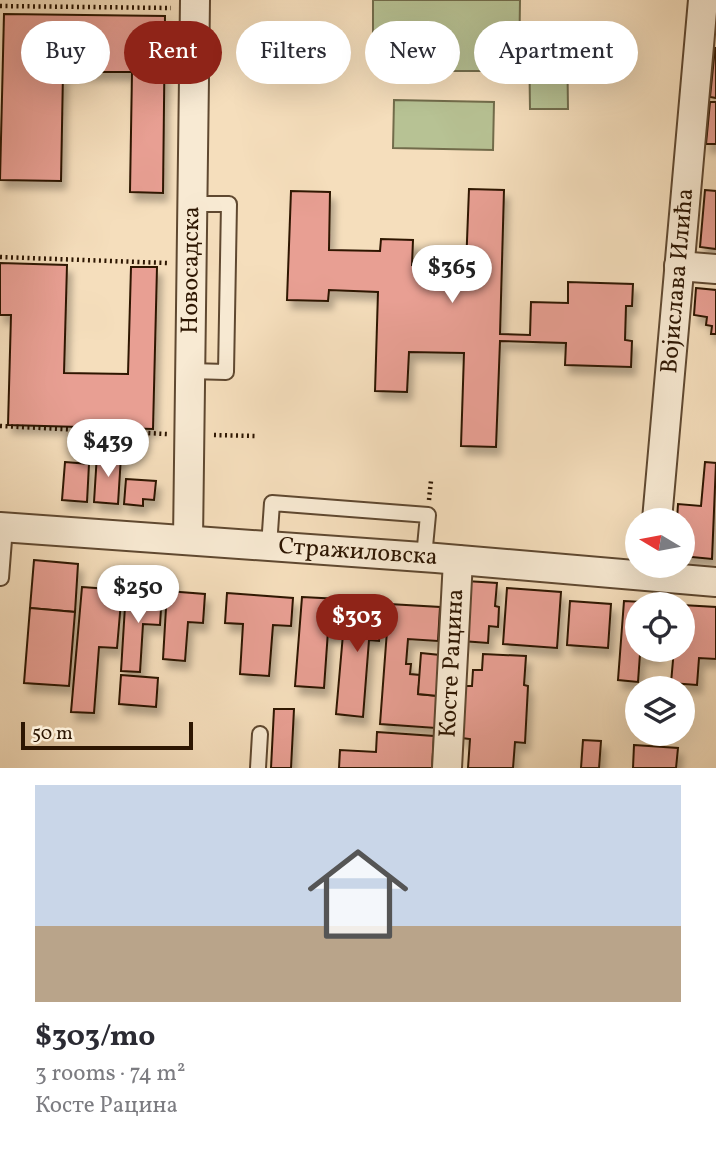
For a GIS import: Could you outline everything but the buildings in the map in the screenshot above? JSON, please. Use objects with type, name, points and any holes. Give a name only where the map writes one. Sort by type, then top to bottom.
[{"type":"street","name":"Војислава Илића","points":[[658,508],[703,0]]},
{"type":"street","name":"Новосадска","points":[[188,540],[195,4]]},
{"type":"street","points":[[679,265],[716,269]]},
{"type":"street","name":"Стражиловска","points":[[2,527],[625,569]]},
{"type":"street","name":"Косте Рацина","points":[[447,768],[458,560]]},
{"type":"street","name":"Стражиловска","points":[[693,578],[716,582]]},
{"type":"lane","points":[[190,371],[226,372],[229,204],[192,204]]},
{"type":"lane","points":[[269,546],[272,503],[428,515],[424,557]]},
{"type":"lane","points":[[2,527],[2,578]]},
{"type":"lane","points":[[258,768],[260,734]]},
{"type":"path","points":[[0,6],[195,4]]},
{"type":"path","points":[[0,257],[192,264]]},
{"type":"path","points":[[0,426],[255,436]]},
{"type":"green space","points":[[373,0],[520,0],[520,21],[474,21],[474,71],[460,71],[460,21],[373,21]]},
{"type":"green space","points":[[530,84],[568,84],[568,109],[530,109]]},
{"type":"green space","points":[[394,100],[494,102],[493,150],[393,148]]}]
